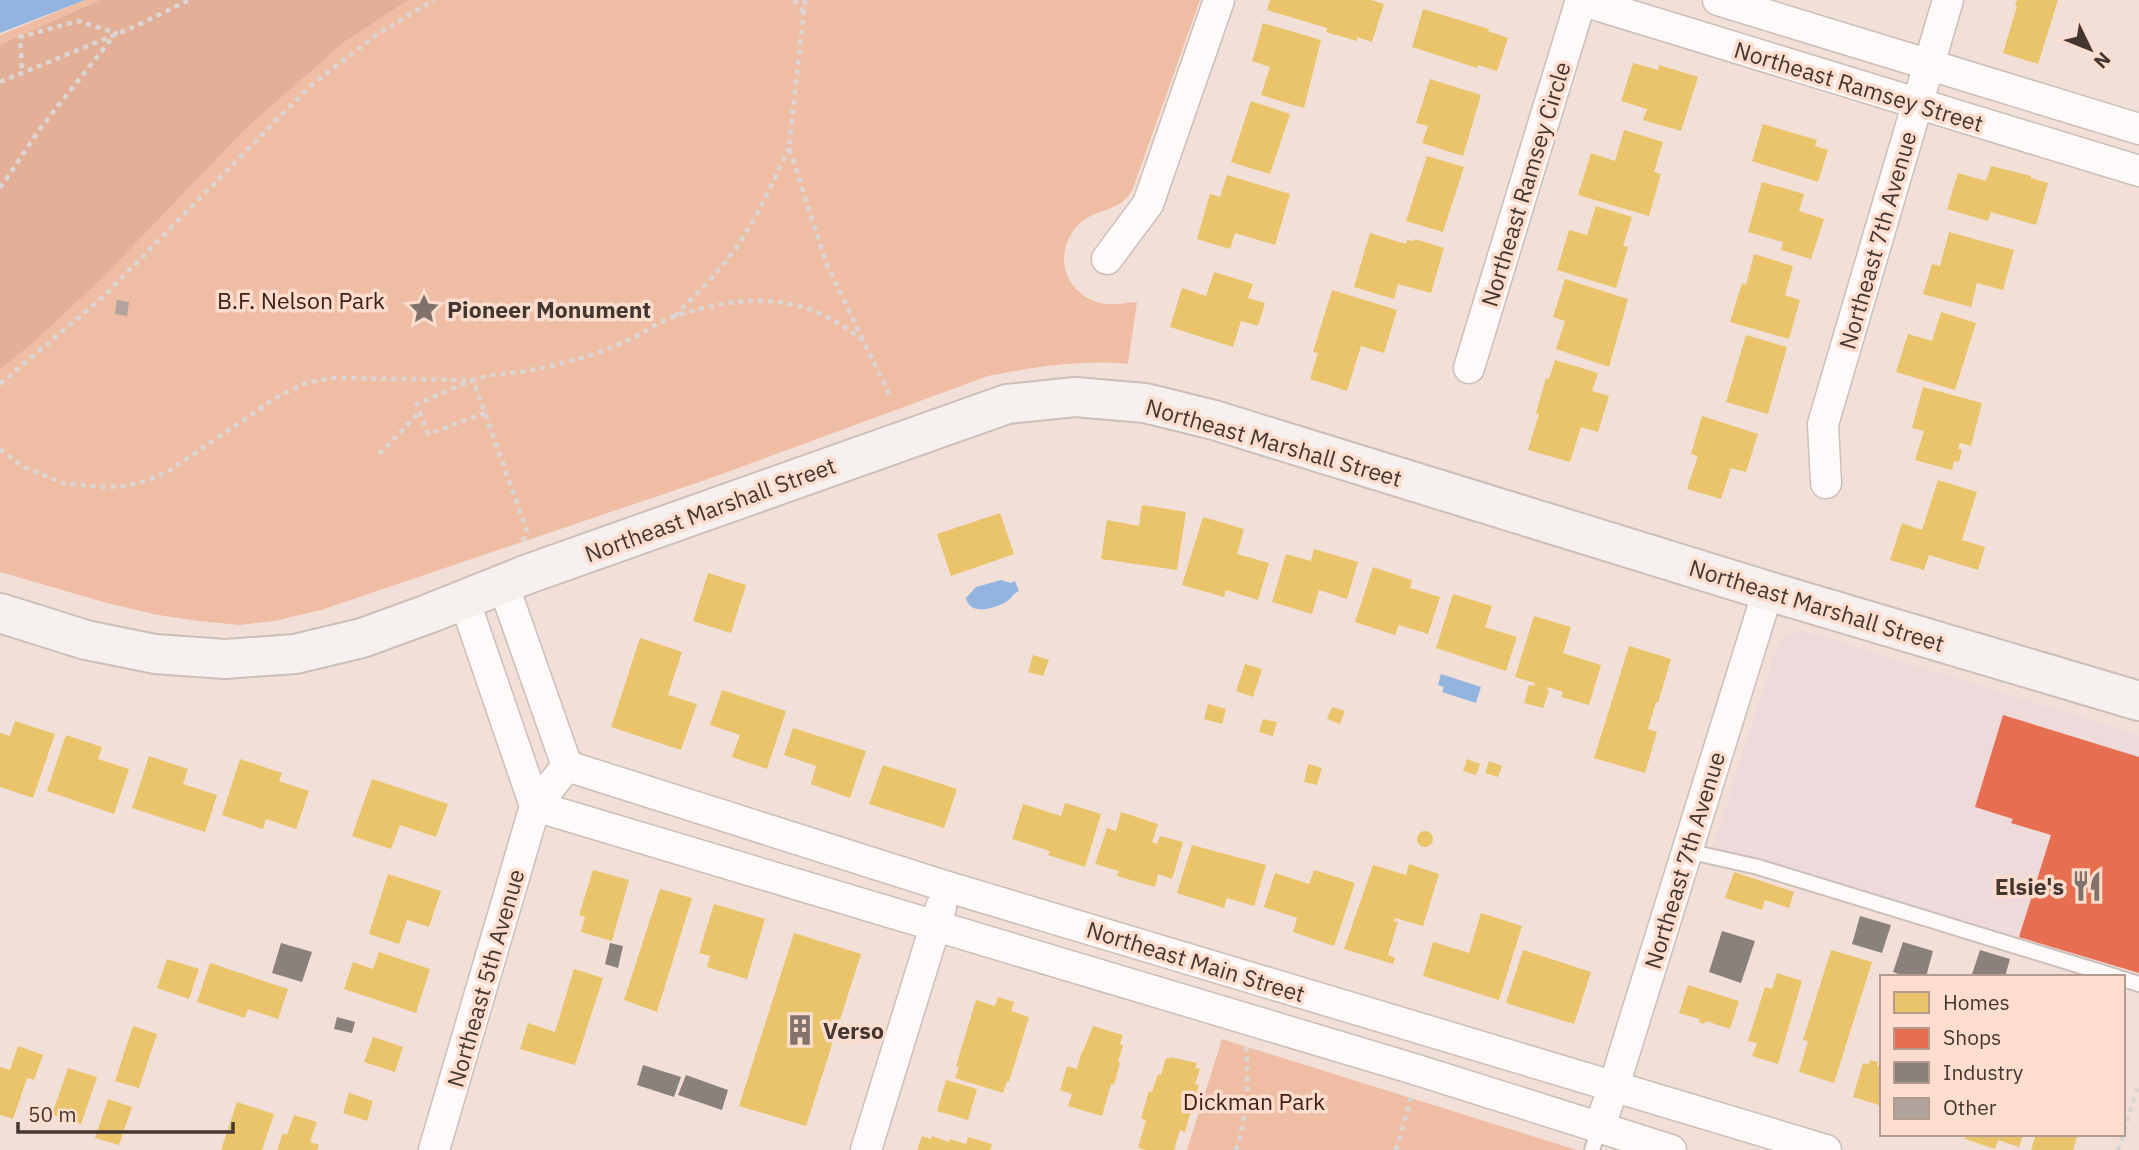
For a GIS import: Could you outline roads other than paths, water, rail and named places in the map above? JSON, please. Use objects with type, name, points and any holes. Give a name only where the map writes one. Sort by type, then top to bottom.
[{"type":"street","points":[[1107,259],[1148,204],[1219,0]]},
{"type":"street","name":"Northeast Ramsey Street","points":[[1581,0],[2139,171]]},
{"type":"street","name":"Northeast Ramsey Circle","points":[[1469,369],[1581,0]]},
{"type":"street","name":"Northeast Ramsey Street","points":[[1718,0],[2139,129]]},
{"type":"street","name":"Northeast 7th Avenue","points":[[1826,483],[1823,424],[1948,0]]},
{"type":"street","name":"Northeast Marshall Street","points":[[0,613],[86,640],[155,654],[225,660],[295,654],[362,638],[503,584],[1007,404],[1075,397],[1145,403],[1214,420],[1768,591],[2139,701]]},
{"type":"street","points":[[503,584],[567,766]]},
{"type":"street","name":"Northeast 7th Avenue","points":[[1596,1139],[1768,591]]},
{"type":"street","points":[[464,599],[535,806]]},
{"type":"street","name":"Northeast 5th Avenue","points":[[435,1150],[535,806],[567,766]]},
{"type":"street","name":"Northeast Main Street","points":[[567,766],[948,887],[1826,1150]]},
{"type":"street","name":"Northeast Main Street","points":[[535,806],[1414,1069],[1596,1139],[1671,1150]]},
{"type":"street","points":[[866,1150],[948,887]]},
{"type":"lane","points":[[1687,851],[1758,867],[2110,975]]},
{"type":"water","points":[[0,0],[85,0],[0,33]]},
{"type":"water","points":[[1001,580],[1011,583],[1015,581],[1019,591],[1006,602],[989,609],[977,609],[968,604],[966,598],[976,587]]},
{"type":"water","points":[[1441,674],[1481,687],[1476,703],[1442,692],[1444,687],[1438,685]]},
{"type":"place","name":"Pioneer Monument","points":[[424,309]]},
{"type":"place","name":"Elsie's","points":[[2087,886]]},
{"type":"place","name":"Verso","points":[[800,1030]]},
{"type":"park label","name":"B.F. Nelson Park","points":[[301,300]]},
{"type":"park label","name":"Dickman Park","points":[[1254,1101]]}]
